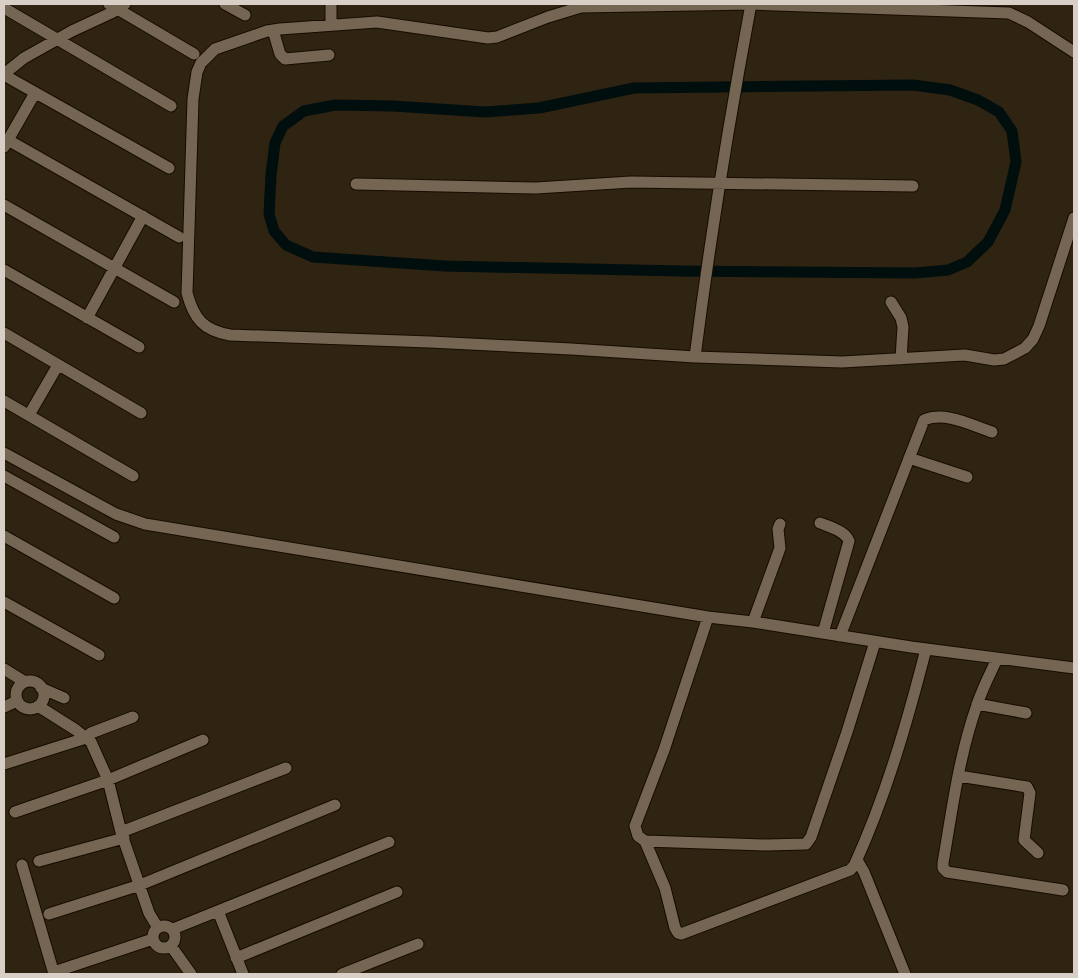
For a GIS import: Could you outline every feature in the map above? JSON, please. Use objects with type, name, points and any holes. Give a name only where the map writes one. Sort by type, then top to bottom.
[{"type":"street","points":[[225,4],[245,15]]},
{"type":"street","points":[[331,4],[331,25]]},
{"type":"street","points":[[695,357],[703,289],[751,4]]},
{"type":"street","points":[[1074,52],[1028,22],[1009,13],[809,5],[751,4],[581,7],[548,16],[502,35],[488,38],[377,22],[273,30],[215,49],[201,63],[197,72],[193,99],[187,293],[196,315],[210,329],[230,335],[477,344],[695,357],[842,362],[965,355],[994,360],[1004,359],[1025,348],[1032,339],[1039,326],[1074,218]]},
{"type":"street","points":[[169,168],[34,93],[4,74],[24,58],[57,39],[114,12],[117,5],[194,54]]},
{"type":"street","points":[[4,8],[171,106]]},
{"type":"street","points":[[273,30],[280,54],[285,59],[330,56]]},
{"type":"street","points":[[34,93],[6,143],[179,237]]},
{"type":"street","points":[[356,184],[536,188],[631,182],[913,186]]},
{"type":"street","points":[[4,205],[174,302]]},
{"type":"street","points":[[88,318],[142,216]]},
{"type":"street","points":[[4,270],[139,347]]},
{"type":"street","points":[[891,302],[901,318],[903,326],[901,359]]},
{"type":"street","points":[[4,333],[141,413]]},
{"type":"street","points":[[29,416],[58,364]]},
{"type":"street","points":[[4,401],[133,476]]},
{"type":"street","points":[[840,636],[924,420],[931,417],[944,416],[992,432]]},
{"type":"street","points":[[4,453],[116,514],[145,524],[708,617],[753,622],[875,642],[1074,668]]},
{"type":"street","points":[[909,458],[967,477]]},
{"type":"street","points":[[4,476],[114,537]]},
{"type":"street","points":[[820,523],[840,532],[848,537],[849,541],[823,633]]},
{"type":"street","points":[[753,622],[780,548],[778,529],[780,524]]},
{"type":"street","points":[[4,536],[114,598]]},
{"type":"street","points":[[4,602],[99,655]]},
{"type":"street","points":[[708,617],[664,750],[635,826],[638,836],[645,841],[665,888],[675,928],[681,934],[850,870],[854,866],[877,816],[908,722],[926,649]]},
{"type":"street","points":[[645,841],[775,846],[806,844],[811,837],[875,642]]},
{"type":"street","points":[[997,659],[977,704],[959,776],[943,868],[946,872],[1063,890]]},
{"type":"street","points":[[4,669],[25,682]]},
{"type":"street","points":[[41,688],[43,699],[38,706],[26,708],[17,701],[16,692],[20,685],[25,682],[33,682],[41,688],[64,698]]},
{"type":"street","points":[[4,707],[17,701]]},
{"type":"street","points":[[977,704],[1026,713]]},
{"type":"street","points":[[38,706],[60,719],[91,742],[108,780],[122,835],[149,913],[158,928]]},
{"type":"street","points":[[4,764],[86,738],[91,734],[133,717]]},
{"type":"street","points":[[15,812],[108,780],[203,740]]},
{"type":"street","points":[[39,861],[122,835],[286,768]]},
{"type":"street","points":[[959,776],[1027,788],[1030,793],[1024,840],[1038,853]]},
{"type":"street","points":[[49,914],[140,885],[335,806]]},
{"type":"street","points":[[173,929],[176,937],[175,942],[171,946],[162,948],[153,940],[154,932],[158,928],[165,926],[173,929],[389,842]]},
{"type":"street","points":[[857,860],[864,872],[905,974]]},
{"type":"street","points":[[22,865],[56,973],[153,940]]},
{"type":"street","points":[[236,958],[397,892]]},
{"type":"street","points":[[218,911],[243,974]]},
{"type":"street","points":[[342,974],[418,944]]},
{"type":"street","points":[[171,946],[191,974]]},
{"type":"waterway","points":[[913,85],[950,90],[978,100],[999,112],[1012,131],[1016,162],[1005,210],[988,242],[967,262],[948,270],[915,273],[681,271],[445,266],[313,257],[286,245],[274,231],[269,214],[275,143],[283,126],[304,111],[335,105],[393,106],[485,112],[539,108],[634,88],[913,85]]}]
